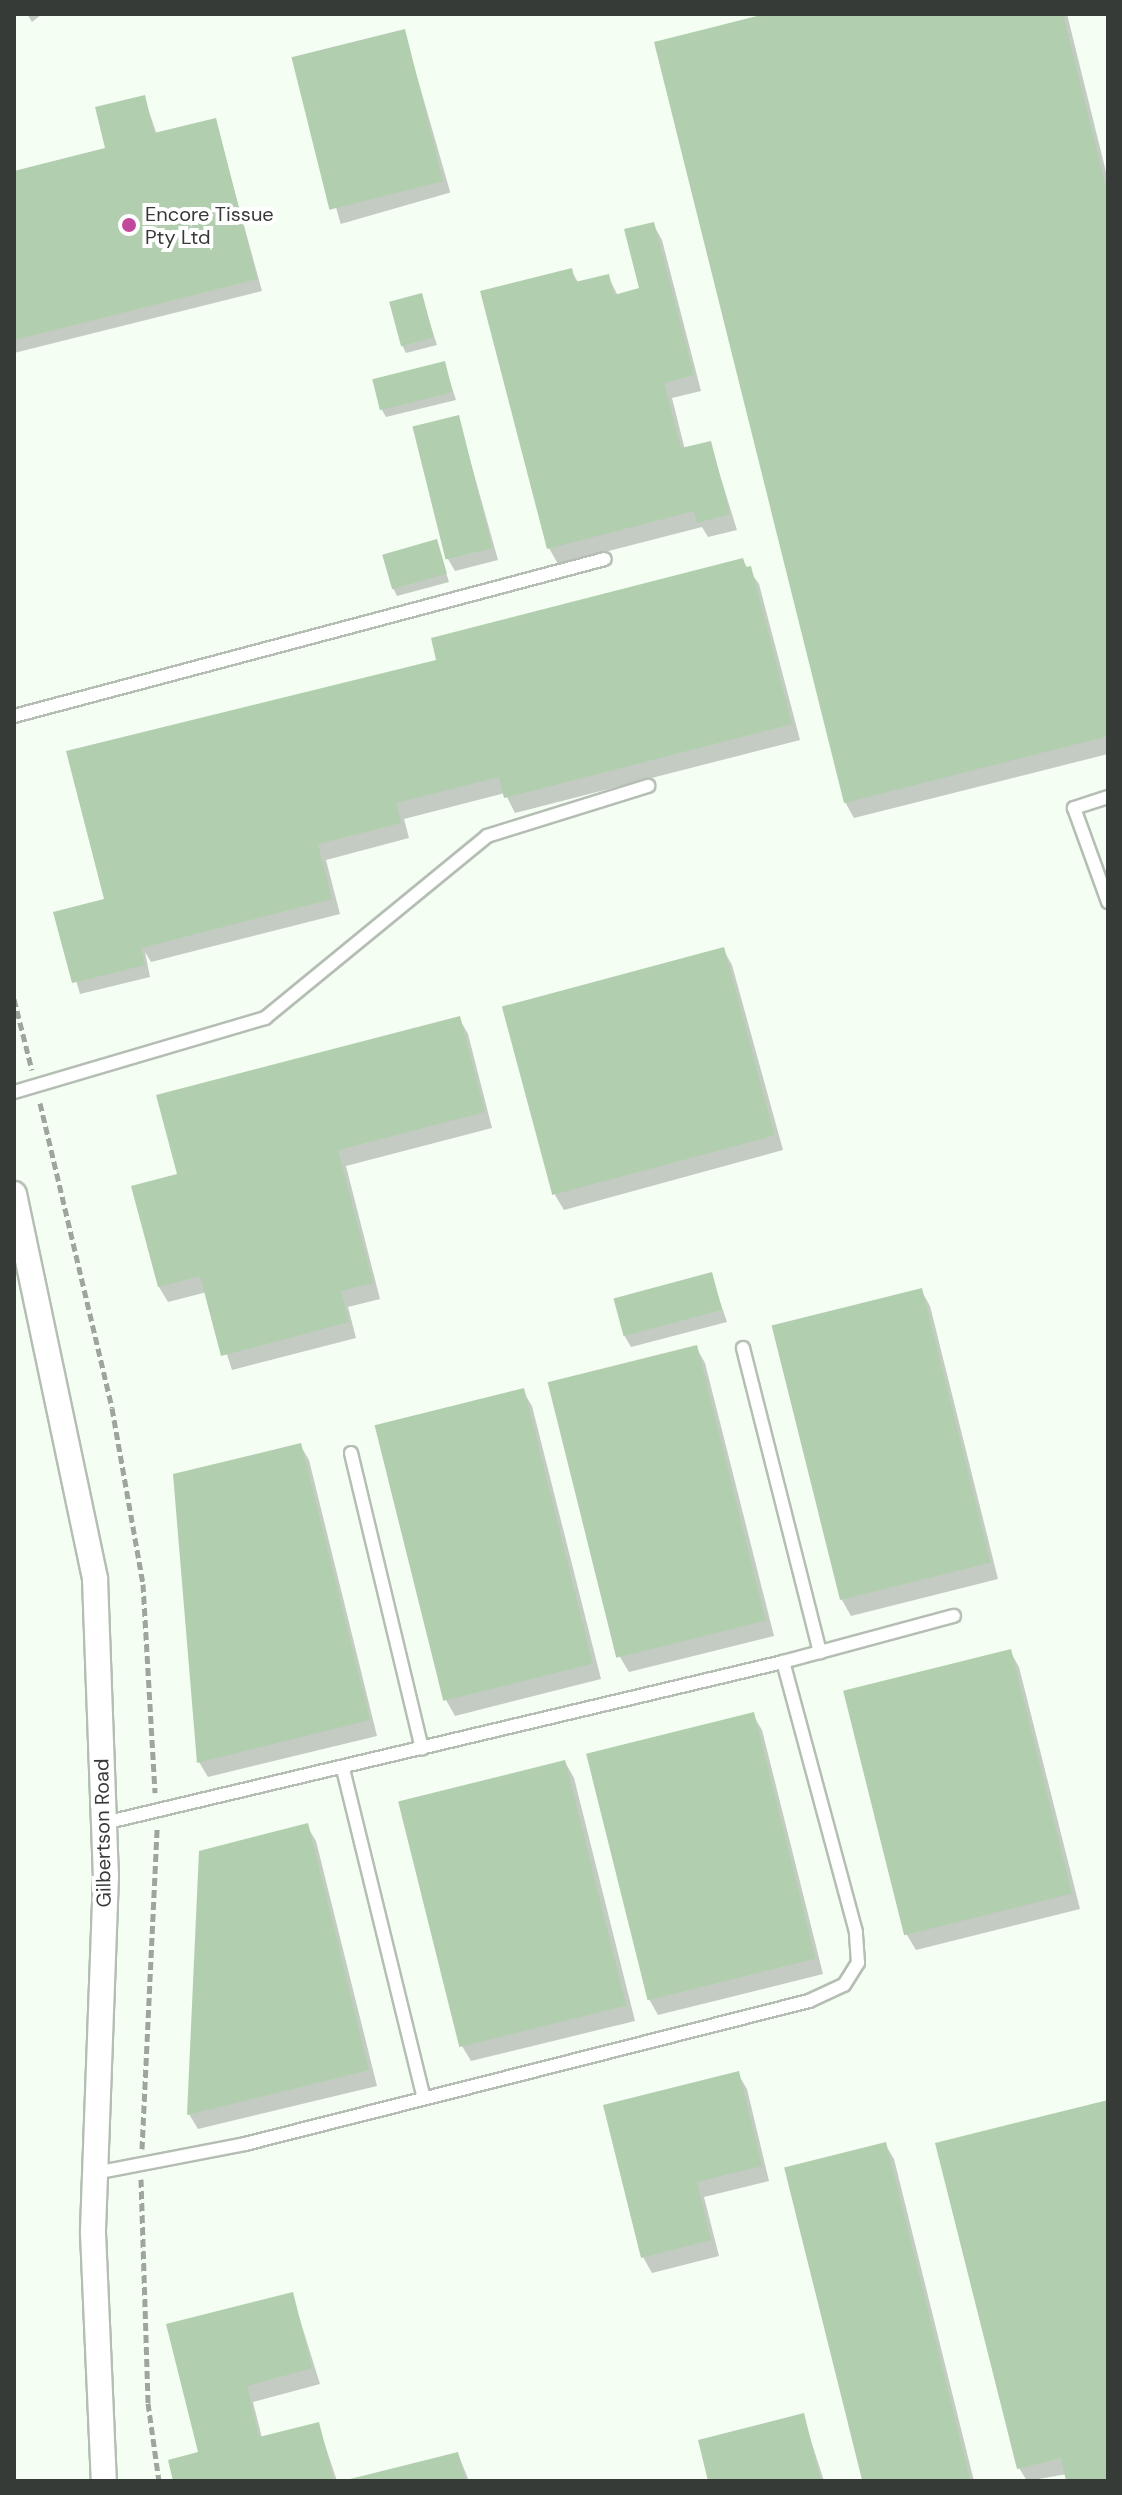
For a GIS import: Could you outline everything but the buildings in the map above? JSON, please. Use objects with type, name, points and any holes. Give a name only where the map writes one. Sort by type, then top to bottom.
[{"type":"street","name":"Gilbertson Road","points":[[14,1194],[95,1579],[104,1823],[95,2173],[104,2481]]},
{"type":"lane","points":[[14,716],[605,559]]},
{"type":"lane","points":[[14,1092],[265,1018],[487,836],[648,786]]},
{"type":"lane","points":[[1108,797],[1074,808],[1108,902]]},
{"type":"lane","points":[[743,1348],[820,1652]]},
{"type":"lane","points":[[351,1453],[422,1749]]},
{"type":"lane","points":[[104,1823],[343,1769],[783,1662],[954,1616]]},
{"type":"lane","points":[[95,2173],[245,2144],[809,2001],[844,1985],[858,1963],[856,1932],[783,1662]]},
{"type":"lane","points":[[343,1769],[424,2098]]},
{"type":"place","name":"Encore Tissue Pty Ltd","points":[[129,225]]}]
